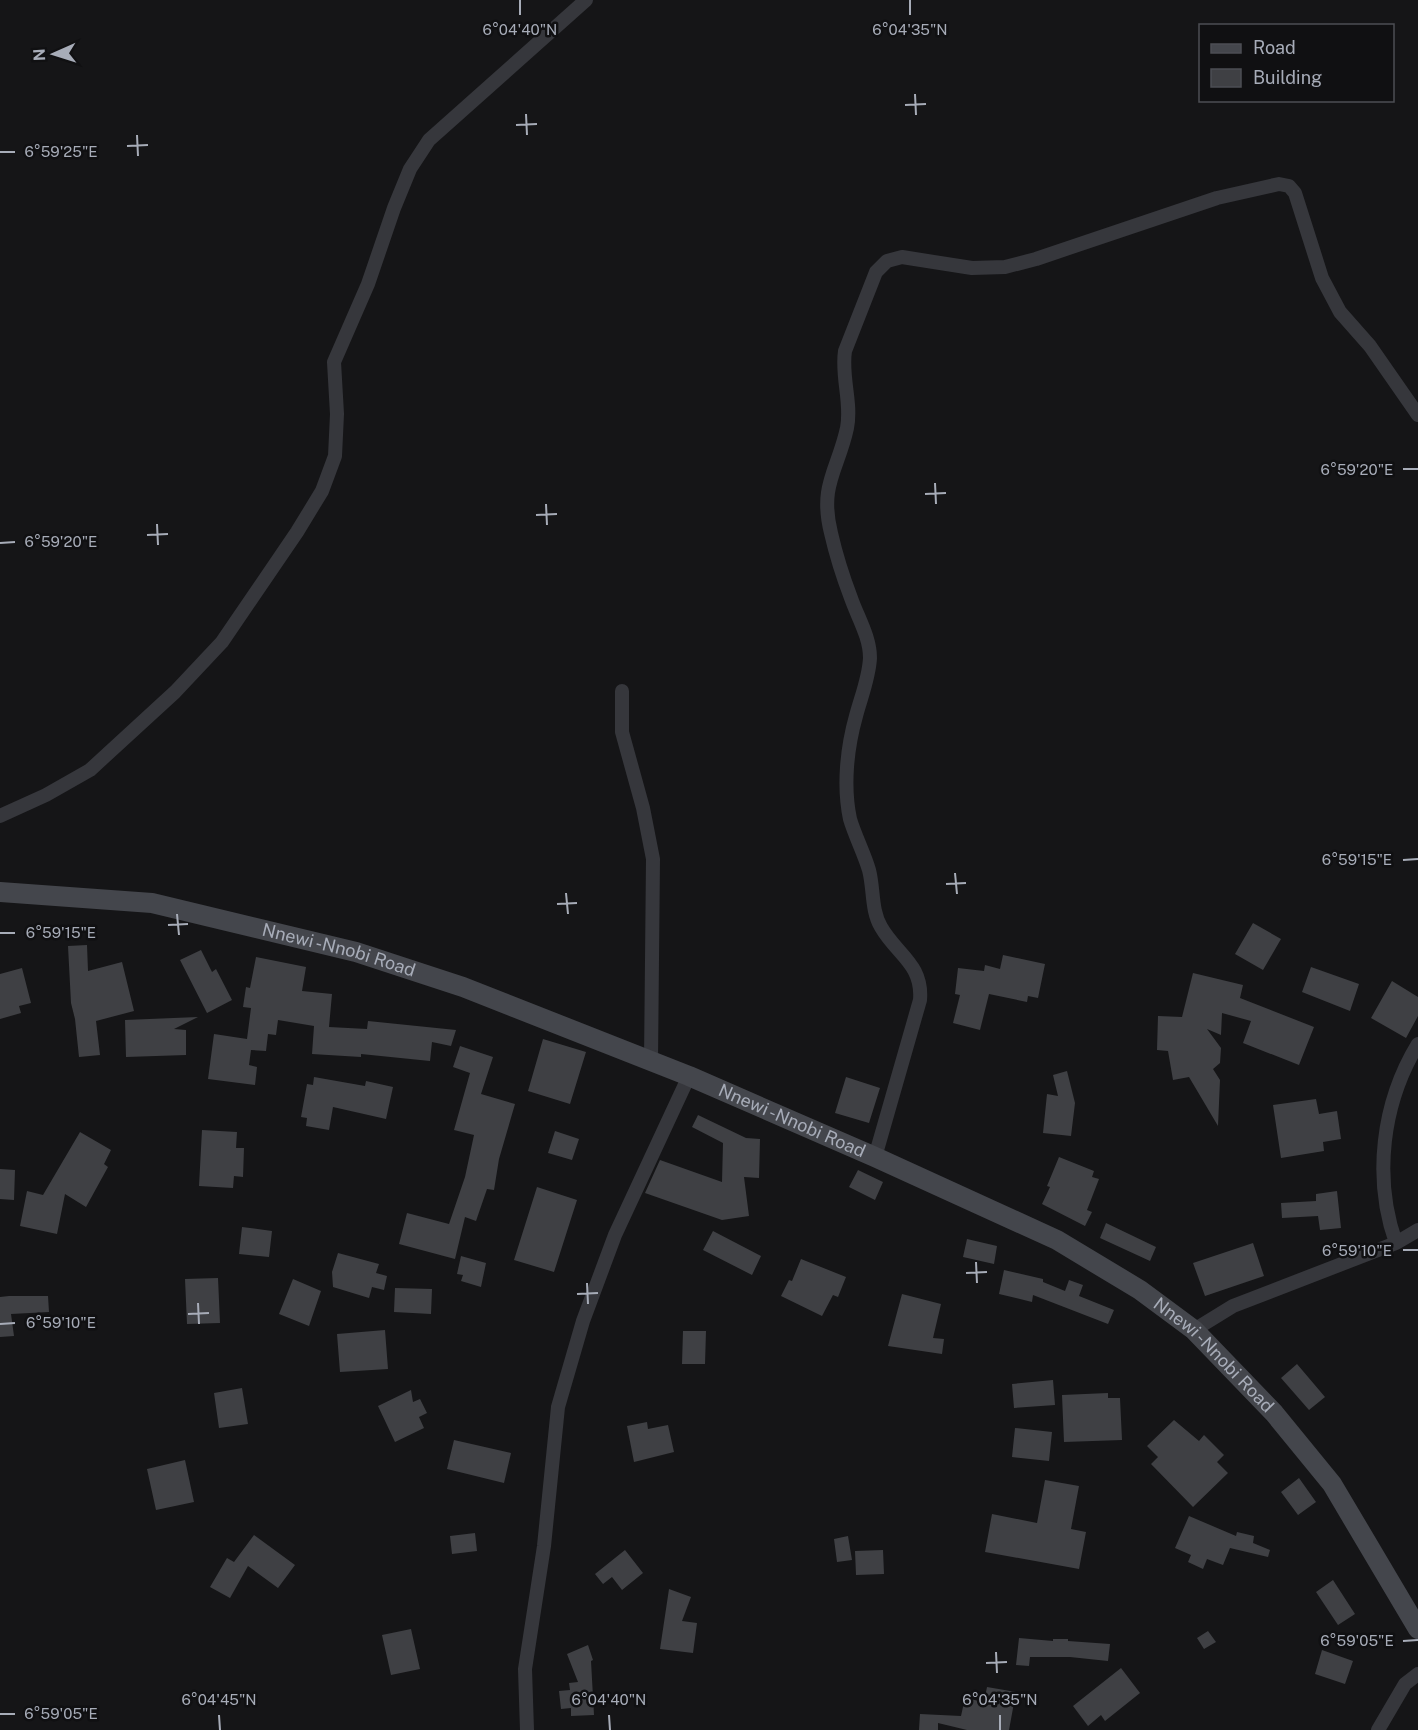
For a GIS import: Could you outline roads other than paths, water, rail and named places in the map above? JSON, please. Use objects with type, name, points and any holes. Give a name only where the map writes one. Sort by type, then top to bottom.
[{"type":"main road","name":"Nnewi -Nnobi Road","points":[[0,892],[152,903],[356,952],[463,987],[689,1076],[875,1156],[1058,1240],[1140,1290],[1194,1330],[1274,1413],[1332,1484],[1417,1622]]},
{"type":"street","points":[[0,816],[46,795],[90,770],[175,692],[222,642],[322,491],[335,456],[337,414],[334,362],[369,284],[394,208],[410,169],[429,140],[586,0]]},
{"type":"street","points":[[875,1156],[921,1000],[922,984],[912,963],[881,927],[874,909],[869,873],[848,807],[846,781],[849,757],[870,658],[867,640],[851,599],[830,531],[827,501],[833,466],[847,427],[848,402],[844,388],[843,365],[846,351],[876,272],[887,261],[902,257],[972,268],[1005,267],[1036,259],[1217,198],[1279,184],[1289,186],[1295,193],[1322,278],[1340,312],[1370,346],[1418,415]]},
{"type":"street","points":[[622,691],[622,732],[643,808],[653,859],[651,1061]]},
{"type":"street","points":[[1395,1243],[1387,1217],[1383,1182],[1385,1141],[1390,1106],[1404,1066],[1418,1044]]},
{"type":"street","points":[[526,1730],[525,1669],[544,1546],[558,1407],[583,1321],[615,1235],[689,1076]]},
{"type":"street","points":[[1194,1330],[1233,1306],[1395,1243],[1418,1230]]},
{"type":"street","points":[[1378,1730],[1405,1684],[1418,1674]]}]
